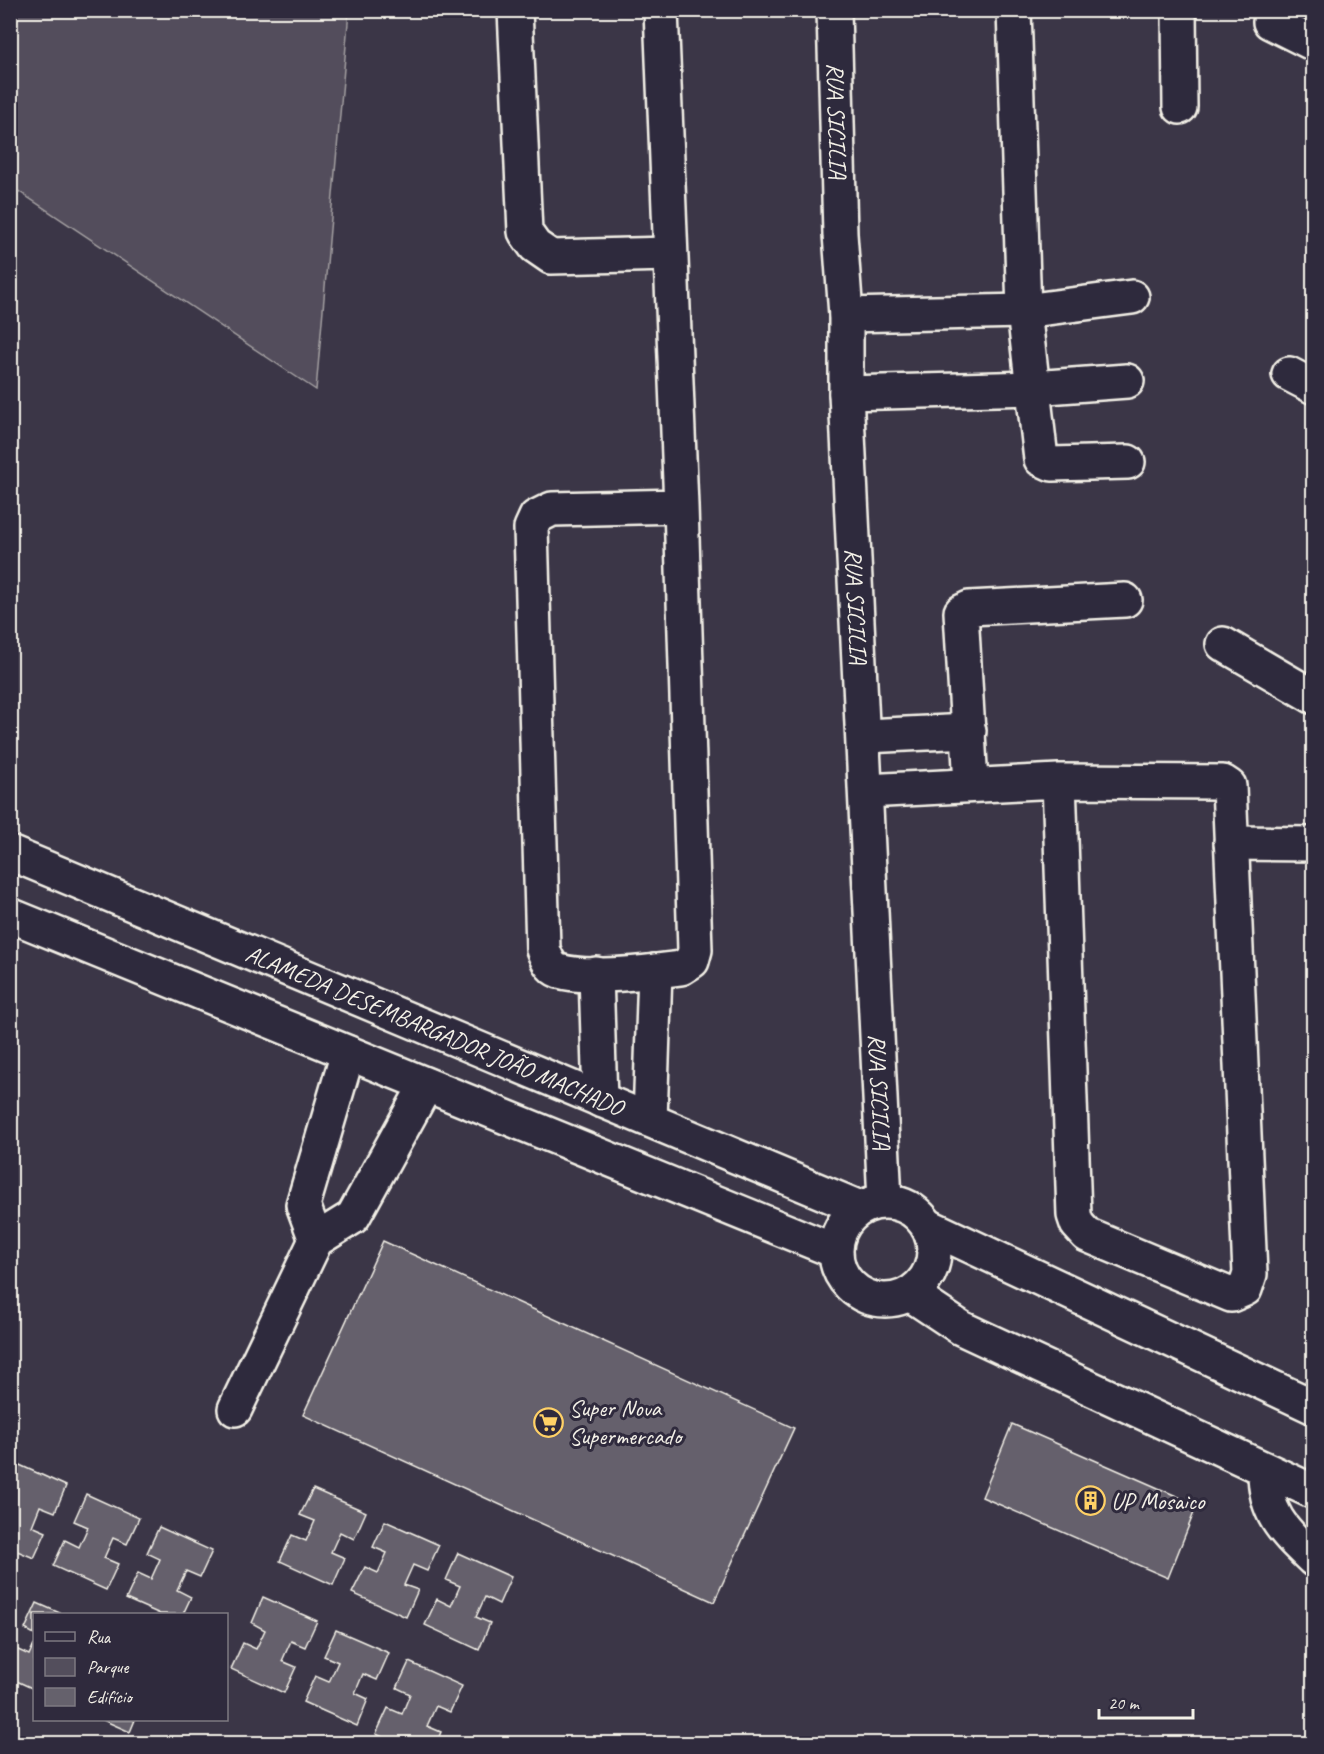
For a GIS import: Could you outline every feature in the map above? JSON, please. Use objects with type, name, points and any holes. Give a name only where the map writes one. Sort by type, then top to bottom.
[{"type":"street","points":[[515,10],[525,232],[535,246],[551,257],[670,254]]},
{"type":"street","points":[[661,10],[681,506],[695,950],[692,961],[681,968],[596,974],[557,971],[547,961],[543,949],[531,528],[536,517],[552,509],[681,506]]},
{"type":"street","name":"RUA SICILIA","points":[[834,10],[840,234],[846,315],[846,393],[865,736],[873,1205]]},
{"type":"street","points":[[1014,10],[1024,311],[1041,459],[1052,464],[1128,462]]},
{"type":"street","points":[[1179,10],[1180,108]]},
{"type":"street","points":[[1270,22],[1314,44]]},
{"type":"street","points":[[846,315],[1024,311],[1132,297]]},
{"type":"street","points":[[846,393],[1033,388],[1127,381]]},
{"type":"street","points":[[971,784],[961,612],[969,608],[1125,600]]},
{"type":"street","points":[[1223,644],[1314,697]]},
{"type":"street","points":[[865,736],[969,731]]},
{"type":"street","points":[[866,791],[1059,781],[1223,782],[1229,786],[1250,1274],[1245,1289],[1231,1295],[1087,1235],[1077,1224],[1074,1215],[1059,781]]},
{"type":"street","points":[[1231,843],[1314,844]]},
{"type":"street","name":"ALAMEDA DESEMBARGADOR JOÃO MACHADO","points":[[10,853],[600,1100],[873,1205]]},
{"type":"street","points":[[10,915],[835,1251]]},
{"type":"street","points":[[650,1120],[654,971]]},
{"type":"street","points":[[596,974],[600,1100]]},
{"type":"street","points":[[316,1240],[303,1205],[348,1053]]},
{"type":"street","points":[[235,1409],[316,1240],[354,1217],[426,1085]]},
{"type":"street","points":[[928,1226],[935,1251],[929,1276],[910,1294],[885,1301],[860,1295],[842,1276],[835,1251],[842,1226],[873,1205],[910,1208],[928,1226],[1314,1407]]},
{"type":"street","points":[[910,1294],[961,1328],[1314,1492]]},
{"type":"street","points":[[1265,1471],[1265,1492],[1271,1513],[1287,1534],[1314,1560]]},
{"type":"green space","points":[[10,11],[349,11],[316,390],[11,186]]},
{"type":"building","name":"Super Nova Supermercado","points":[[383,1241],[794,1428],[714,1602],[303,1415]]},
{"type":"building","name":"UP Mosaico","points":[[1012,1424],[1197,1505],[1168,1578],[982,1497]]},
{"type":"building","points":[[13,1462],[66,1486],[55,1512],[40,1506],[32,1526],[46,1532],[34,1558],[10,1548],[10,1505],[15,1494],[10,1492],[10,1468]]},
{"type":"building","points":[[313,1489],[366,1512],[354,1539],[340,1532],[331,1552],[345,1558],[333,1585],[280,1561],[292,1535],[306,1541],[315,1521],[300,1515]]},
{"type":"building","points":[[86,1494],[139,1518],[127,1544],[113,1538],[104,1558],[118,1564],[106,1590],[53,1566],[65,1540],[79,1547],[88,1527],[74,1521]]},
{"type":"building","points":[[385,1521],[439,1545],[427,1571],[413,1565],[404,1585],[418,1590],[406,1617],[352,1593],[365,1567],[378,1573],[387,1553],[373,1547]]},
{"type":"building","points":[[159,1527],[212,1551],[200,1577],[186,1571],[177,1590],[191,1597],[183,1613],[158,1613],[126,1599],[138,1573],[151,1579],[160,1559],[147,1553]]},
{"type":"building","points":[[458,1553],[511,1577],[499,1604],[485,1597],[476,1617],[490,1623],[479,1650],[425,1625],[437,1599],[451,1606],[460,1586],[446,1580]]},
{"type":"building","points":[[263,1597],[317,1621],[305,1647],[291,1641],[282,1661],[296,1667],[284,1693],[231,1669],[243,1643],[256,1649],[265,1630],[252,1623]]},
{"type":"building","points":[[37,1603],[60,1613],[33,1613],[33,1633],[25,1629]]},
{"type":"building","points":[[336,1630],[389,1653],[377,1680],[363,1674],[355,1693],[368,1699],[357,1726],[303,1702],[315,1676],[329,1682],[338,1662],[324,1656]]},
{"type":"building","points":[[33,1646],[33,1689],[10,1678],[10,1660],[16,1649],[29,1655]]},
{"type":"building","points":[[409,1662],[462,1686],[450,1712],[436,1706],[427,1726],[441,1732],[436,1744],[397,1744],[376,1734],[388,1708],[402,1714],[410,1694],[397,1688]]},
{"type":"building","points":[[105,1721],[135,1721],[130,1732]]},
{"type":"place","name":"Super Nova Supermercado","points":[[548,1422]]},
{"type":"place","name":"UP Mosaico","points":[[1090,1501]]}]
